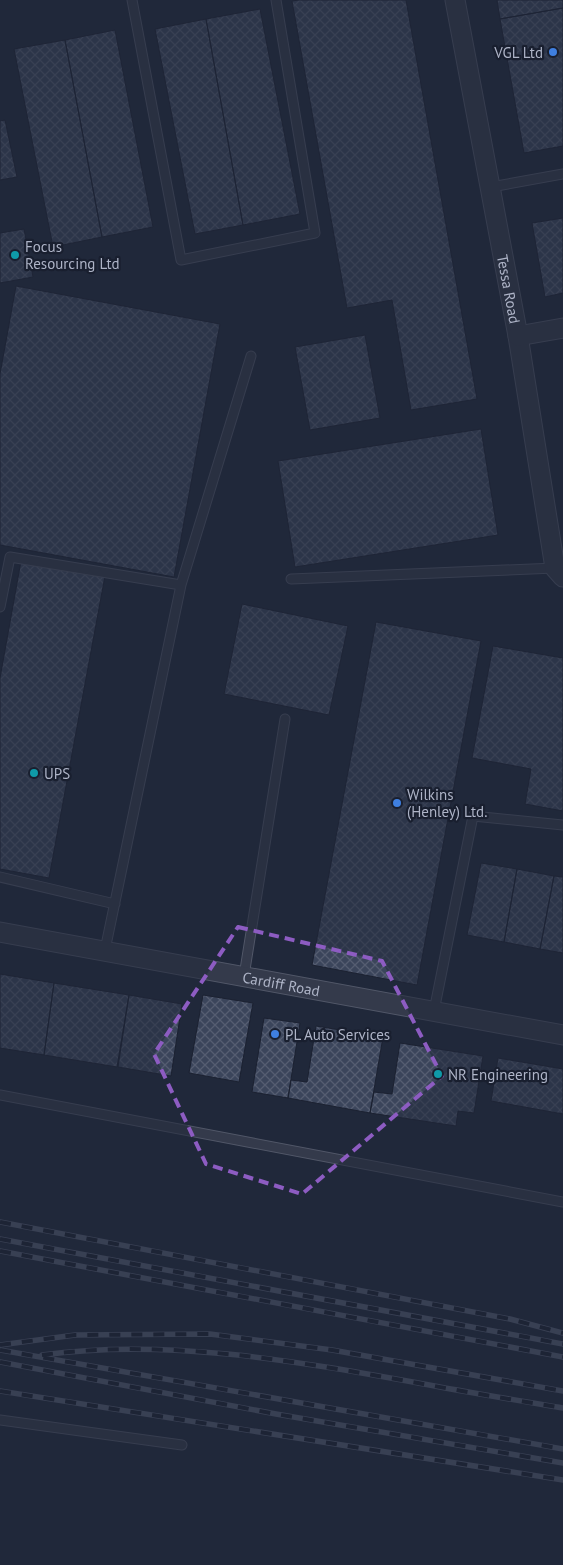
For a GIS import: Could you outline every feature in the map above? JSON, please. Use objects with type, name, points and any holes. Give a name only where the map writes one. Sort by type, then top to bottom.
[{"type":"street","name":"Tessa Road","points":[[455,0],[491,187],[559,572]]},
{"type":"street","points":[[518,336],[563,328]]},
{"type":"street","name":"Cardiff Road","points":[[0,932],[563,1035]]},
{"type":"lane","points":[[132,0],[181,260],[315,233],[276,0]]},
{"type":"lane","points":[[491,187],[563,174]]},
{"type":"lane","points":[[105,950],[181,585],[251,356]]},
{"type":"lane","points":[[0,607],[10,557],[181,585]]},
{"type":"lane","points":[[291,579],[559,572]]},
{"type":"lane","points":[[244,976],[285,719]]},
{"type":"lane","points":[[434,1011],[473,816],[563,825]]},
{"type":"lane","points":[[0,877],[115,904]]},
{"type":"lane","points":[[0,1095],[563,1202]]},
{"type":"lane","points":[[0,1420],[182,1445]]},
{"type":"highlighted area","points":[[238,927],[382,961],[442,1076],[302,1194],[206,1164],[154,1054]]},
{"type":"building","points":[[406,0],[477,399],[411,410],[392,300],[347,308],[292,1]]},
{"type":"building","points":[[497,0],[563,0],[563,8],[500,19]]},
{"type":"building","points":[[563,8],[563,146],[524,153],[500,19]]},
{"type":"building","points":[[260,9],[300,214],[243,225],[206,19]]},
{"type":"building","points":[[206,19],[243,225],[195,234],[155,29]]},
{"type":"building","points":[[115,30],[153,227],[102,237],[65,40]]},
{"type":"building","points":[[65,40],[102,237],[53,247],[14,49]]},
{"type":"building","points":[[5,120],[17,177],[0,180],[0,121]]},
{"type":"building","points":[[563,218],[563,293],[545,297],[532,223]]},
{"type":"building","name":"Focus Resourcing Ltd","points":[[24,229],[33,277],[0,283],[0,233]]},
{"type":"building","points":[[16,286],[220,324],[174,577],[0,545],[0,374]]},
{"type":"building","points":[[365,335],[380,418],[310,430],[295,347]]},
{"type":"building","points":[[481,429],[498,535],[295,567],[278,461]]},
{"type":"building","name":"UPS","points":[[21,561],[105,576],[49,878],[0,869],[0,678]]},
{"type":"building","points":[[242,604],[348,626],[329,715],[224,694]]},
{"type":"building","name":"Wilkins (Henley) Ltd.","points":[[376,622],[481,641],[417,985],[312,965]]},
{"type":"building","points":[[493,646],[563,658],[563,811],[525,804],[531,769],[472,758]]},
{"type":"building","points":[[481,863],[517,869],[504,942],[467,935]]},
{"type":"building","points":[[517,869],[554,876],[540,949],[504,942]]},
{"type":"building","points":[[554,876],[563,877],[563,953],[540,949]]},
{"type":"building","points":[[0,974],[54,983],[44,1055],[0,1048]]},
{"type":"building","points":[[54,983],[129,995],[117,1067],[44,1055]]},
{"type":"building","points":[[129,995],[182,1004],[171,1076],[118,1067]]},
{"type":"building","points":[[203,995],[253,1003],[239,1082],[189,1073]]},
{"type":"building","points":[[264,1018],[300,1023],[288,1098],[252,1092]]},
{"type":"building","points":[[316,1026],[383,1037],[370,1113],[288,1098],[291,1080],[307,1082]]},
{"type":"building","name":"NR Engineering","points":[[400,1043],[483,1056],[474,1113],[458,1111],[456,1126],[370,1113],[374,1092],[392,1094]]},
{"type":"building","points":[[498,1058],[563,1069],[563,1114],[491,1101]]},
{"type":"railway","points":[[0,1222],[510,1319],[563,1333]]},
{"type":"railway","points":[[0,1239],[563,1344]]},
{"type":"railway","points":[[0,1251],[563,1357]]},
{"type":"railway","points":[[0,1345],[75,1335],[210,1334],[332,1350],[563,1391]]},
{"type":"railway","points":[[42,1355],[89,1350],[136,1349],[231,1354],[325,1367],[563,1408]]},
{"type":"railway","points":[[0,1350],[563,1449]]},
{"type":"railway","points":[[0,1362],[276,1414],[563,1463]]},
{"type":"railway","points":[[0,1391],[563,1480]]},
{"type":"place","name":"VGL Ltd","points":[[553,52]]},
{"type":"place","name":"Focus Resourcing Ltd","points":[[15,255]]},
{"type":"place","name":"UPS","points":[[34,773]]},
{"type":"place","name":"Wilkins (Henley) Ltd.","points":[[397,803]]},
{"type":"place","name":"PL Auto Services","points":[[275,1034]]},
{"type":"place","name":"NR Engineering","points":[[438,1074]]}]
